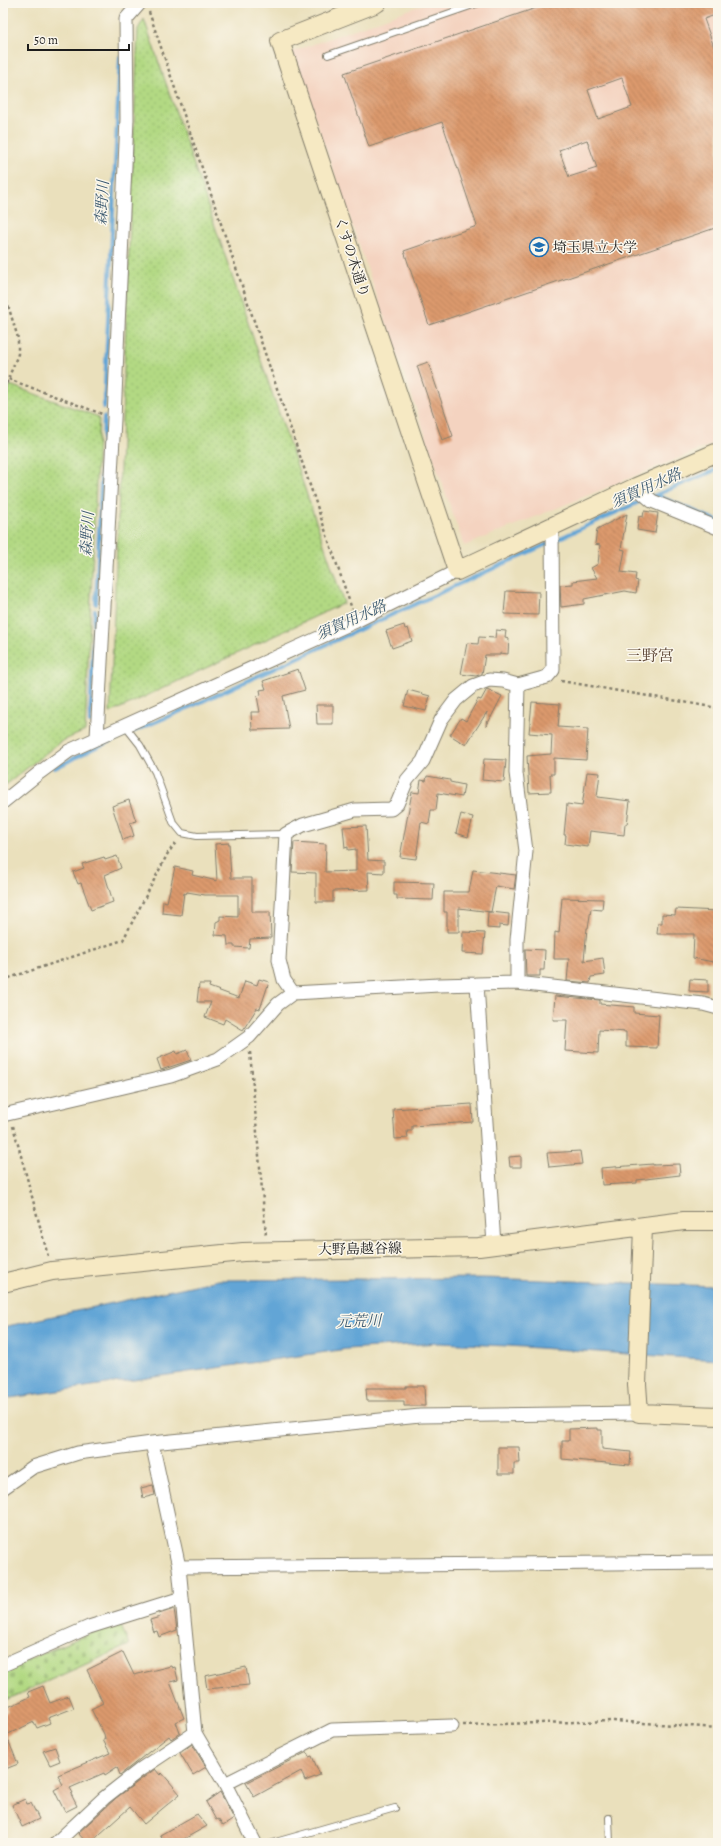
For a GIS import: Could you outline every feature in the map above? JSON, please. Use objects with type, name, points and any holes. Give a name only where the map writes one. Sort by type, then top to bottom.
[{"type":"street","name":"くすの木通り","points":[[377,3],[280,41],[457,572]]},
{"type":"street","points":[[97,737],[127,127],[126,19],[145,7]]},
{"type":"street","points":[[3,802],[69,751],[97,737],[125,726],[356,621],[552,526],[636,487],[718,452]]},
{"type":"street","points":[[636,487],[652,501],[718,528]]},
{"type":"street","points":[[294,993],[284,980],[279,960],[286,834],[303,825],[355,810],[391,809],[397,804],[407,780],[423,761],[441,720],[456,700],[473,686],[489,680],[503,681],[518,685],[547,678],[553,670],[552,526]]},
{"type":"street","points":[[517,983],[517,940],[526,851],[516,773],[518,685]]},
{"type":"street","points":[[6,1114],[171,1076],[218,1058],[249,1038],[278,1004],[294,993],[517,983],[703,1004],[718,1008]]},
{"type":"street","points":[[477,984],[494,1245]]},
{"type":"street","name":"大野島越谷線","points":[[3,1282],[52,1271],[243,1252],[479,1247],[684,1221],[718,1221]]},
{"type":"street","points":[[639,1413],[637,1384],[643,1264],[643,1227]]},
{"type":"street","points":[[3,1488],[33,1467],[78,1453],[152,1442],[420,1416],[639,1413],[718,1416]]},
{"type":"street","points":[[152,1442],[179,1568],[195,1733],[225,1784],[255,1843]]},
{"type":"street","points":[[179,1568],[718,1562]]},
{"type":"street","points":[[3,1665],[90,1627],[182,1598]]},
{"type":"street","points":[[225,1784],[332,1730],[452,1726]]},
{"type":"street","points":[[56,1843],[104,1798],[135,1774],[195,1733]]},
{"type":"lane","points":[[328,56],[479,3]]},
{"type":"lane","points":[[125,726],[140,745],[155,772],[173,822],[182,833],[197,836],[286,834]]},
{"type":"lane","points":[[272,1843],[395,1808]]},
{"type":"lane","points":[[609,1818],[610,1843]]},
{"type":"path","points":[[145,7],[356,621]]},
{"type":"path","points":[[3,289],[18,338],[18,354],[3,392]]},
{"type":"path","points":[[3,377],[101,414]]},
{"type":"path","points":[[547,678],[718,708]]},
{"type":"path","points":[[3,980],[123,940],[168,853],[182,833]]},
{"type":"path","points":[[249,1038],[266,1237]]},
{"type":"path","points":[[6,1114],[52,1271]]},
{"type":"path","points":[[452,1726],[614,1721],[718,1728]]},
{"type":"shaded area","name":"埼玉県立大学","points":[[427,3],[718,3],[718,442],[464,546],[292,52]]},
{"type":"green space","points":[[144,19],[344,603],[110,713],[138,29]]},
{"type":"green space","points":[[10,385],[99,417],[85,731],[60,742],[3,787],[3,406]]},
{"type":"green space","points":[[119,1621],[129,1645],[3,1701],[3,1670]]},
{"type":"water","name":"元荒川","points":[[483,1278],[718,1286],[718,1360],[508,1346],[439,1343],[347,1349],[3,1399],[3,1327],[218,1280]]},
{"type":"building","name":"埼玉県立大学","points":[[551,3],[718,3],[718,14],[704,19],[714,47],[718,45],[718,227],[429,325],[404,251],[477,226],[442,122],[369,147],[344,73]],"holes":[[[622,78],[632,107],[598,119],[588,90]],[[587,140],[597,168],[569,177],[559,150]]]},
{"type":"building","points":[[428,362],[453,436],[442,440],[417,366]]},
{"type":"building","points":[[644,511],[658,513],[655,533],[637,530],[639,516],[643,517]]},
{"type":"building","points":[[627,514],[621,549],[625,550],[621,572],[636,574],[635,580],[638,581],[636,593],[625,591],[584,599],[584,604],[561,607],[560,585],[573,584],[573,581],[597,578],[591,568],[598,564],[600,545],[595,544],[597,529]]},
{"type":"building","points":[[506,591],[539,592],[538,615],[504,614]]},
{"type":"building","points":[[404,625],[405,629],[408,628],[412,641],[392,648],[386,631]]},
{"type":"building","points":[[496,630],[506,631],[505,637],[509,638],[508,654],[500,653],[500,655],[485,655],[482,674],[476,676],[461,674],[467,643],[478,644],[479,637],[495,638]]},
{"type":"building","points":[[298,669],[305,690],[283,696],[289,729],[252,730],[251,712],[260,712],[257,696],[261,695],[260,690],[266,689],[263,681]]},
{"type":"building","points":[[487,689],[502,696],[486,727],[487,712],[466,745],[450,735],[461,718],[466,721],[478,699],[481,700]]},
{"type":"building","points":[[408,690],[430,696],[426,711],[404,706]]},
{"type":"building","points":[[532,702],[560,704],[558,727],[588,729],[586,760],[554,758],[554,774],[550,774],[551,792],[529,793],[527,756],[551,754],[552,735],[529,733]]},
{"type":"building","points":[[316,705],[333,705],[333,724],[317,724]]},
{"type":"building","points":[[484,759],[506,760],[504,782],[482,780]]},
{"type":"building","points":[[587,772],[600,773],[597,797],[630,801],[624,835],[590,831],[588,847],[565,844],[566,835],[564,835],[567,804],[582,806]]},
{"type":"building","points":[[427,776],[450,780],[450,782],[464,785],[462,797],[438,793],[436,810],[431,810],[429,824],[421,822],[416,859],[400,857],[412,792],[419,793],[421,780],[426,781]]},
{"type":"building","points":[[129,800],[136,821],[130,823],[134,836],[123,840],[112,806]]},
{"type":"building","points":[[461,814],[473,817],[468,837],[456,833]]},
{"type":"building","points":[[366,826],[368,860],[384,861],[384,873],[368,872],[369,890],[333,891],[333,902],[316,902],[316,873],[292,872],[294,842],[326,844],[325,872],[356,871],[356,849],[348,850],[348,847],[345,848],[343,827]]},
{"type":"building","points":[[229,843],[231,878],[252,878],[252,912],[270,912],[271,938],[250,939],[249,948],[228,945],[227,936],[215,935],[216,922],[220,920],[220,916],[238,917],[238,895],[205,895],[187,892],[186,894],[184,893],[181,915],[162,913],[163,901],[167,902],[175,867],[193,871],[192,875],[217,881],[215,844]]},
{"type":"building","points":[[117,856],[121,868],[105,875],[113,902],[91,910],[81,883],[78,884],[73,872],[84,868],[82,864],[104,857],[105,860]]},
{"type":"building","points":[[473,870],[516,875],[514,889],[496,886],[491,912],[459,908],[459,932],[447,932],[447,912],[444,912],[444,892],[469,892]]},
{"type":"building","points":[[394,882],[434,883],[433,900],[397,899],[397,895],[394,895]]},
{"type":"building","points":[[562,898],[603,899],[602,910],[591,909],[587,928],[584,961],[603,958],[605,975],[591,977],[590,983],[567,981],[569,959],[554,959],[555,932],[559,933]]},
{"type":"building","points":[[676,909],[718,911],[718,963],[693,958],[694,934],[657,934],[658,923],[662,923],[662,914],[675,915]]},
{"type":"building","points":[[488,912],[509,914],[508,926],[499,925],[499,929],[487,928]]},
{"type":"building","points":[[463,932],[485,933],[483,954],[462,953]]},
{"type":"building","points":[[525,949],[545,950],[544,970],[540,970],[540,976],[526,976]]},
{"type":"building","points":[[259,979],[269,982],[260,1009],[257,1008],[243,1030],[225,1019],[223,1024],[205,1017],[211,1002],[197,1002],[199,984],[210,984],[209,987],[239,998],[245,981],[257,985]]},
{"type":"building","points":[[690,979],[708,980],[708,992],[689,991]]},
{"type":"building","points":[[555,996],[600,1000],[600,1004],[634,1007],[634,1013],[659,1015],[657,1048],[626,1047],[626,1032],[599,1030],[598,1053],[565,1051],[567,1020],[553,1020]]},
{"type":"building","points":[[187,1050],[191,1060],[161,1070],[157,1059],[176,1051],[177,1054]]},
{"type":"building","points":[[472,1104],[473,1122],[412,1126],[412,1131],[407,1131],[408,1138],[395,1139],[393,1109]]},
{"type":"building","points":[[580,1151],[582,1164],[549,1167],[547,1153]]},
{"type":"building","points":[[521,1156],[521,1167],[510,1167],[509,1157]]},
{"type":"building","points":[[653,1164],[679,1164],[680,1175],[637,1180],[637,1183],[602,1185],[601,1168]]},
{"type":"building","points":[[406,1386],[424,1386],[425,1406],[404,1406],[404,1401],[367,1401],[366,1388],[406,1388]]},
{"type":"building","points":[[598,1428],[598,1430],[602,1430],[602,1449],[631,1452],[630,1465],[562,1459],[562,1441],[569,1441],[569,1429]]},
{"type":"building","points":[[498,1447],[519,1447],[520,1463],[514,1463],[514,1474],[498,1474]]},
{"type":"building","points":[[153,1485],[155,1495],[143,1498],[141,1488]]},
{"type":"building","points":[[174,1609],[177,1630],[159,1637],[157,1631],[154,1632],[150,1620],[160,1617],[159,1614]]},
{"type":"building","points":[[123,1652],[134,1675],[171,1666],[172,1668],[175,1667],[178,1680],[170,1682],[184,1718],[176,1722],[180,1733],[171,1739],[169,1736],[120,1775],[117,1767],[105,1775],[104,1773],[70,1788],[73,1793],[71,1794],[77,1806],[65,1812],[54,1790],[63,1785],[58,1775],[110,1753],[103,1740],[105,1740],[104,1734],[91,1709],[103,1703],[87,1670]]},
{"type":"building","points":[[246,1667],[249,1685],[207,1689],[205,1676]]},
{"type":"building","points":[[43,1686],[50,1703],[69,1696],[74,1708],[48,1718],[50,1723],[37,1728],[34,1722],[6,1735],[18,1764],[3,1770],[3,1714],[8,1712],[6,1708],[30,1697],[28,1692]]},
{"type":"building","points":[[192,1744],[206,1767],[193,1775],[180,1753]]},
{"type":"building","points":[[55,1747],[60,1761],[50,1765],[43,1751]]},
{"type":"building","points":[[307,1752],[309,1757],[312,1756],[320,1775],[305,1781],[301,1771],[254,1797],[246,1783]]},
{"type":"building","points":[[155,1769],[160,1775],[162,1773],[180,1794],[144,1824],[130,1807],[90,1843],[87,1843],[78,1833],[116,1798]]},
{"type":"building","points":[[220,1792],[234,1819],[223,1826],[218,1819],[216,1820],[206,1802]]},
{"type":"building","points":[[25,1799],[27,1804],[31,1803],[39,1819],[22,1827],[12,1805]]},
{"type":"building","points":[[197,1814],[207,1826],[177,1843],[165,1843],[160,1835]]},
{"type":"waterway","name":"森野川","points":[[104,408],[120,57]]},
{"type":"waterway","name":"森野川","points":[[96,604],[104,417]]},
{"type":"waterway","name":"須賀用水路","points":[[55,768],[92,749],[179,712],[639,502],[718,469]]},
{"type":"waterway","points":[[656,495],[718,521]]},
{"type":"waterway","name":"森野川","points":[[90,722],[95,610]]},
{"type":"place","name":"埼玉県立大学","points":[[539,247]]},
{"type":"district","name":"三野宮","points":[[650,656]]}]
